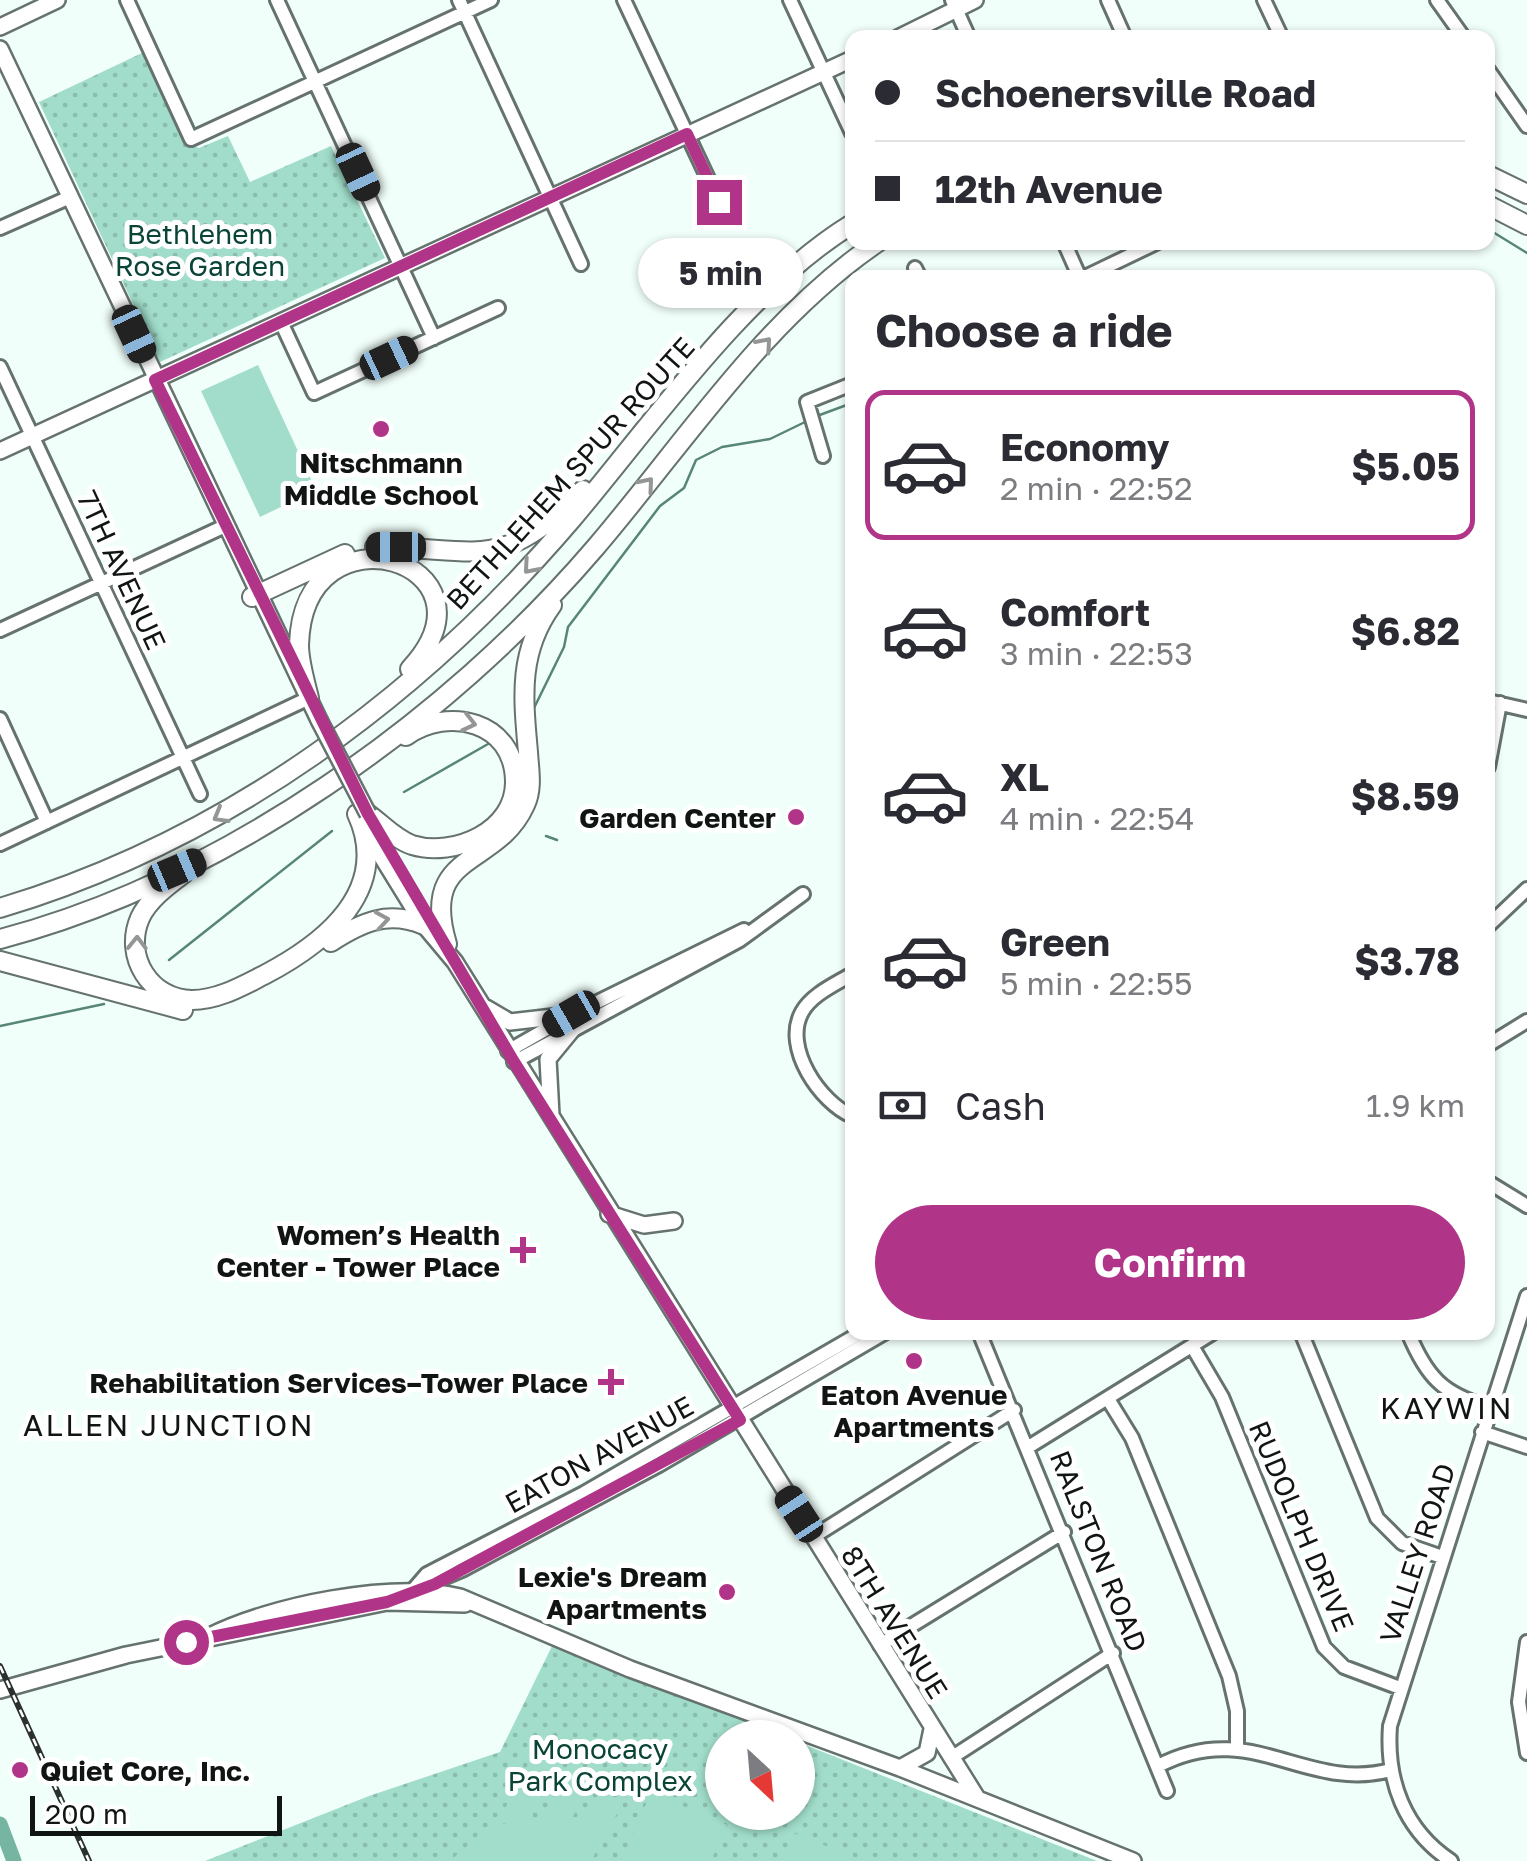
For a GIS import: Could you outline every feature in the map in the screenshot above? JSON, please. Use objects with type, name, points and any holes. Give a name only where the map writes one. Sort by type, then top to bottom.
[{"type":"highway","points":[[1495,178],[1527,194]]},
{"type":"highway","points":[[1495,208],[1527,224]]},
{"type":"highway","name":"BETHLEHEM SPUR ROUTE","points":[[0,908],[60,890],[211,822],[288,774],[368,716],[498,604],[762,298],[826,240],[845,228]]},
{"type":"highway","points":[[0,962],[167,1008],[198,1010],[250,994],[368,922],[396,916],[439,935],[442,888],[449,877],[499,838],[525,806],[530,781],[523,697],[527,653],[542,619],[594,550],[774,334],[843,266],[866,250]]},
{"type":"highway","points":[[258,600],[366,548],[412,548],[464,555],[504,548],[561,512],[661,412]]},
{"type":"highway","points":[[322,790],[478,667],[594,550]]},
{"type":"highway","points":[[258,600],[362,559],[388,558],[415,568],[434,597],[434,626],[412,667],[288,774]]},
{"type":"highway","points":[[305,700],[299,652],[303,615],[317,588],[342,566]]},
{"type":"highway","points":[[441,720],[483,726],[506,750],[514,773],[512,800],[494,827],[469,842],[439,849],[410,844],[362,814],[365,867],[353,904],[338,926],[287,963],[236,989],[206,999],[178,999],[164,994],[144,975],[135,948],[136,933],[139,919],[158,895],[213,855],[417,728],[441,720]]},
{"type":"highway","points":[[0,939],[67,917],[213,855]]},
{"type":"main road","points":[[0,27],[57,0]]},
{"type":"main road","points":[[912,30],[954,5],[975,0]]},
{"type":"main road","name":"8TH AVENUE","points":[[0,49],[315,723],[362,814],[552,1124],[977,1798]]},
{"type":"main road","points":[[0,451],[845,62]]},
{"type":"main road","points":[[479,1002],[510,1022],[573,1020]]},
{"type":"main road","points":[[552,1124],[548,1059],[573,1020]]},
{"type":"main road","points":[[609,1214],[644,1225],[674,1221]]},
{"type":"main road","points":[[208,1637],[256,1617],[384,1590],[447,1594],[539,1627],[630,1669],[900,1768],[1132,1861]]},
{"type":"main road","points":[[0,1690],[208,1637],[387,1602],[470,1603]]},
{"type":"main road","points":[[900,1768],[927,1753],[932,1729]]},
{"type":"street","points":[[126,0],[191,138],[315,81],[462,6],[490,0]]},
{"type":"street","points":[[277,0],[434,338]]},
{"type":"street","points":[[624,0],[719,202]]},
{"type":"street","points":[[790,0],[845,118]]},
{"type":"street","points":[[1108,0],[1122,30]]},
{"type":"street","points":[[1264,0],[1278,30]]},
{"type":"street","points":[[1438,0],[1459,30]]},
{"type":"street","points":[[954,5],[965,30]]},
{"type":"street","points":[[462,6],[582,264]]},
{"type":"street","points":[[1495,80],[1527,126]]},
{"type":"street","points":[[0,228],[70,196]]},
{"type":"street","points":[[1099,270],[1141,250]]},
{"type":"street","points":[[282,322],[314,393],[498,308]]},
{"type":"street","name":"7TH AVENUE","points":[[0,368],[200,794]]},
{"type":"street","points":[[823,456],[809,408],[845,388]]},
{"type":"street","points":[[0,630],[225,526]]},
{"type":"street","points":[[0,844],[305,700]]},
{"type":"street","points":[[1495,702],[1527,710]]},
{"type":"street","points":[[0,719],[47,822]]},
{"type":"street","points":[[1495,919],[1527,889]]},
{"type":"street","points":[[511,1056],[751,928],[803,894]]},
{"type":"street","points":[[845,979],[808,1004],[796,1030],[802,1058],[827,1102],[845,1110]]},
{"type":"street","points":[[1495,1042],[1527,1021]]},
{"type":"street","points":[[1495,1186],[1527,1206]]},
{"type":"street","name":"VALLEY ROAD","points":[[1391,1770],[1390,1726],[1400,1688],[1527,1296]]},
{"type":"street","name":"EATON AVENUE","points":[[414,1590],[427,1574],[737,1415],[850,1340]]},
{"type":"street","name":"EATON AVENUE","points":[[387,1602],[462,1570],[872,1340]]},
{"type":"street","name":"RALSTON ROAD","points":[[983,1340],[1030,1446],[1167,1791]]},
{"type":"street","points":[[1030,1446],[1201,1340]]},
{"type":"street","points":[[1303,1340],[1377,1518],[1402,1543],[1442,1557]]},
{"type":"street","points":[[1411,1340],[1424,1369],[1440,1388],[1489,1407]]},
{"type":"street","name":"RUDOLPH DRIVE","points":[[1192,1346],[1222,1397],[1324,1647],[1344,1667],[1400,1688]]},
{"type":"street","points":[[1108,1399],[1132,1438],[1228,1676],[1237,1711],[1237,1748]]},
{"type":"street","points":[[814,1537],[1014,1410]]},
{"type":"street","points":[[1482,1432],[1527,1447]]},
{"type":"street","points":[[880,1646],[1064,1532]]},
{"type":"street","points":[[462,1570],[460,1586],[470,1603]]},
{"type":"street","points":[[1527,1642],[1519,1702],[1527,1753]]},
{"type":"street","points":[[951,1758],[1113,1652]]},
{"type":"street","points":[[1158,1766],[1192,1752],[1237,1748],[1339,1774],[1391,1770],[1412,1824],[1451,1861]]},
{"type":"green space","name":"Bethlehem Rose Garden","points":[[144,52],[191,145],[199,148],[228,136],[250,182],[331,146],[385,258],[160,362],[39,102]]},
{"type":"green space","points":[[258,365],[316,490],[260,517],[201,391]]},
{"type":"green space","name":"Monocacy Park Complex","points":[[554,1642],[744,1720],[705,1720],[705,1830],[815,1830],[815,1749],[1097,1861],[205,1861],[369,1796],[500,1752]]},
{"type":"green space","points":[[534,1755],[557,1767],[530,1819],[542,1819],[567,1773],[590,1784],[569,1824],[581,1827],[600,1791],[623,1803],[591,1861],[450,1861],[486,1829],[510,1822],[501,1816]]},
{"type":"green space","points":[[651,1792],[705,1815],[705,1830],[725,1830],[711,1861],[622,1861]]},
{"type":"green space","points":[[793,1833],[864,1861],[782,1861]]},
{"type":"waterway","points":[[1495,233],[1527,253]]},
{"type":"waterway","points":[[817,416],[845,406]]},
{"type":"waterway","points":[[534,708],[564,647],[568,627],[660,506],[684,488],[696,460],[722,447],[770,439],[805,422]]},
{"type":"waterway","points":[[404,792],[488,744]]},
{"type":"waterway","points":[[169,960],[332,831]]},
{"type":"waterway","points":[[546,836],[557,840]]},
{"type":"waterway","points":[[0,1026],[104,1004]]},
{"type":"waterway","points":[[0,1824],[14,1861]]},
{"type":"railway","points":[[0,1666],[89,1861]]},
{"type":"place","name":"Nitschmann Middle School","points":[[381,429]]},
{"type":"place","name":"Garden Center","points":[[796,817]]},
{"type":"place","name":"Women’s Health Center - Tower Place","points":[[523,1250]]},
{"type":"place","name":"Eaton Avenue Apartments","points":[[914,1361]]},
{"type":"place","name":"Rehabilitation Services–Tower Place","points":[[611,1382]]},
{"type":"place","name":"Lexie's Dream Apartments","points":[[727,1592]]},
{"type":"place","name":"Quiet Core, Inc.","points":[[20,1770]]},
{"type":"district","name":"KAYWIN","points":[[1447,1408]]},
{"type":"district","name":"ALLEN JUNCTION","points":[[169,1425]]},
{"type":"route","points":[[186,1642],[387,1602],[435,1584],[740,1420],[514,1062],[368,814],[155,380],[687,134],[719,202]]}]
